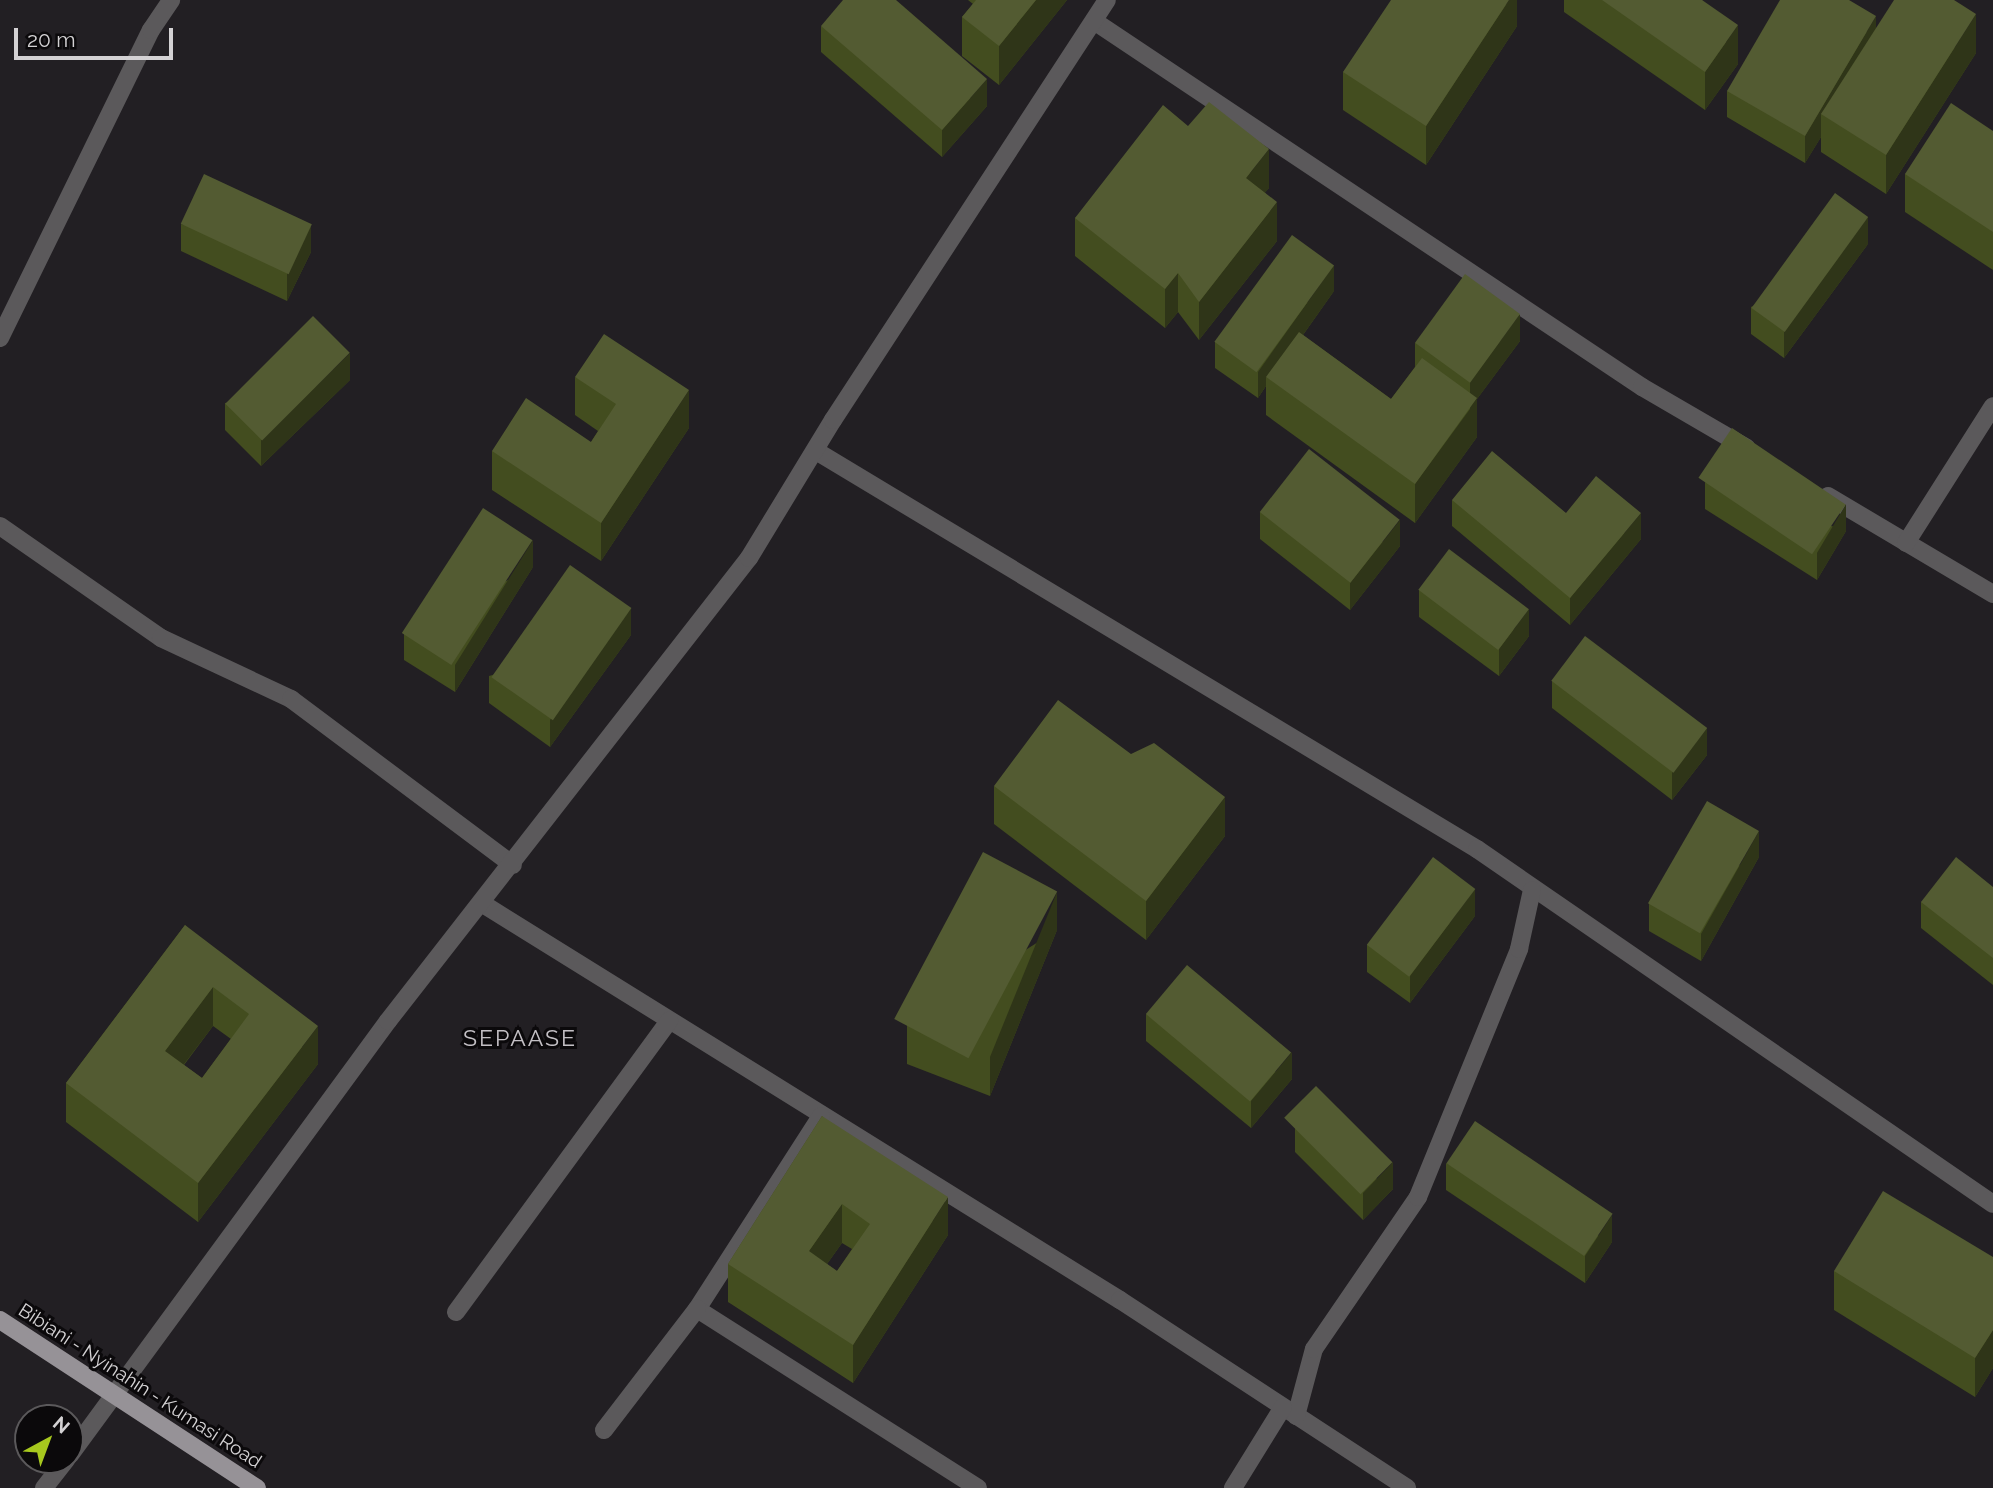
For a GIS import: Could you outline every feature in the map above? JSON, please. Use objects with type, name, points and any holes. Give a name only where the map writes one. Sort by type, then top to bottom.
[{"type":"main road","name":"Bibiani - Nyinahin - Kumasi Road","points":[[0,1320],[257,1488]]},
{"type":"street","points":[[0,338],[151,30],[171,0]]},
{"type":"street","points":[[84,1437],[387,1021],[483,904],[749,558],[1107,0]]},
{"type":"street","points":[[1094,21],[1642,387],[1762,457]]},
{"type":"street","points":[[1906,543],[1993,406]]},
{"type":"street","points":[[816,451],[1477,849],[1532,890],[1757,1038],[1993,1204]]},
{"type":"street","points":[[1810,486],[1993,594]]},
{"type":"street","points":[[0,526],[160,638],[291,699],[513,865]]},
{"type":"street","points":[[1233,1488],[1290,1412],[1314,1349],[1418,1198],[1520,949],[1532,890]]},
{"type":"street","points":[[483,904],[1407,1488]]},
{"type":"street","points":[[456,1312],[669,1021]]},
{"type":"street","points":[[604,1430],[697,1309],[821,1116]]},
{"type":"street","points":[[697,1309],[978,1488]]},
{"type":"street","points":[[44,1488],[55,1474]]},
{"type":"building","points":[[843,0],[896,0],[987,79],[942,130],[821,26]]},
{"type":"building","points":[[976,0],[1036,0],[999,46],[962,17]]},
{"type":"building","points":[[1391,0],[1509,0],[1426,126],[1343,72]]},
{"type":"building","points":[[1602,0],[1702,0],[1738,25],[1705,72]]},
{"type":"building","points":[[1780,0],[1849,0],[1876,16],[1805,136],[1727,91]]},
{"type":"building","points":[[1894,0],[1954,0],[1976,14],[1886,155],[1821,114]]},
{"type":"building","points":[[1209,102],[1269,149],[1246,178],[1277,202],[1199,302],[1178,273],[1165,289],[1075,218],[1163,105],[1188,126]]},
{"type":"building","points":[[1951,103],[1993,131],[1993,232],[1905,174]]},
{"type":"building","points":[[204,174],[312,224],[289,274],[181,224]]},
{"type":"building","points":[[1835,193],[1868,217],[1785,332],[1752,308]]},
{"type":"building","points":[[1292,235],[1334,266],[1256,372],[1214,342]]},
{"type":"building","points":[[1465,274],[1520,314],[1470,383],[1415,343]]},
{"type":"building","points":[[313,316],[350,353],[262,440],[225,404]]},
{"type":"building","points":[[1299,332],[1391,399],[1422,358],[1477,398],[1415,484],[1266,377]]},
{"type":"building","points":[[604,334],[689,390],[601,523],[492,451],[526,398],[591,442],[616,404],[575,377]]},
{"type":"building","points":[[1732,428],[1846,505],[1812,554],[1698,478]]},
{"type":"building","points":[[1309,449],[1400,520],[1350,583],[1260,512]]},
{"type":"building","points":[[1492,451],[1566,513],[1596,476],[1641,513],[1570,598],[1452,500]]},
{"type":"building","points":[[483,508],[532,540],[451,665],[402,633]]},
{"type":"building","points":[[1449,549],[1529,609],[1498,650],[1418,590]]},
{"type":"building","points":[[570,565],[631,608],[553,720],[491,677]]},
{"type":"building","points":[[1585,636],[1707,728],[1673,773],[1551,681]]},
{"type":"building","points":[[1058,700],[1131,754],[1154,743],[1225,797],[1146,901],[994,786]]},
{"type":"building","points":[[1707,801],[1759,831],[1700,933],[1648,903]]},
{"type":"building","points":[[983,852],[1057,891],[968,1058],[894,1019]]},
{"type":"building","points":[[1433,857],[1475,889],[1409,977],[1367,945]]},
{"type":"building","points":[[1956,857],[1993,887],[1993,958],[1921,902]]},
{"type":"building","points":[[185,925],[318,1026],[198,1183],[66,1083]],"holes":[[[213,987],[249,1014],[202,1078],[165,1051]]]},
{"type":"building","points":[[1187,965],[1291,1052],[1250,1101],[1146,1014]]},
{"type":"building","points":[[1316,1086],[1392,1162],[1361,1194],[1284,1118]]},
{"type":"building","points":[[822,1116],[948,1197],[853,1345],[728,1264]],"holes":[[[842,1204],[870,1224],[837,1271],[809,1251]]]},
{"type":"building","points":[[1475,1121],[1613,1214],[1584,1256],[1446,1163]]},
{"type":"building","points":[[1883,1191],[1993,1257],[1993,1330],[1975,1358],[1834,1271]]},
{"type":"district","name":"SEPAASE","points":[[520,1038]]}]
